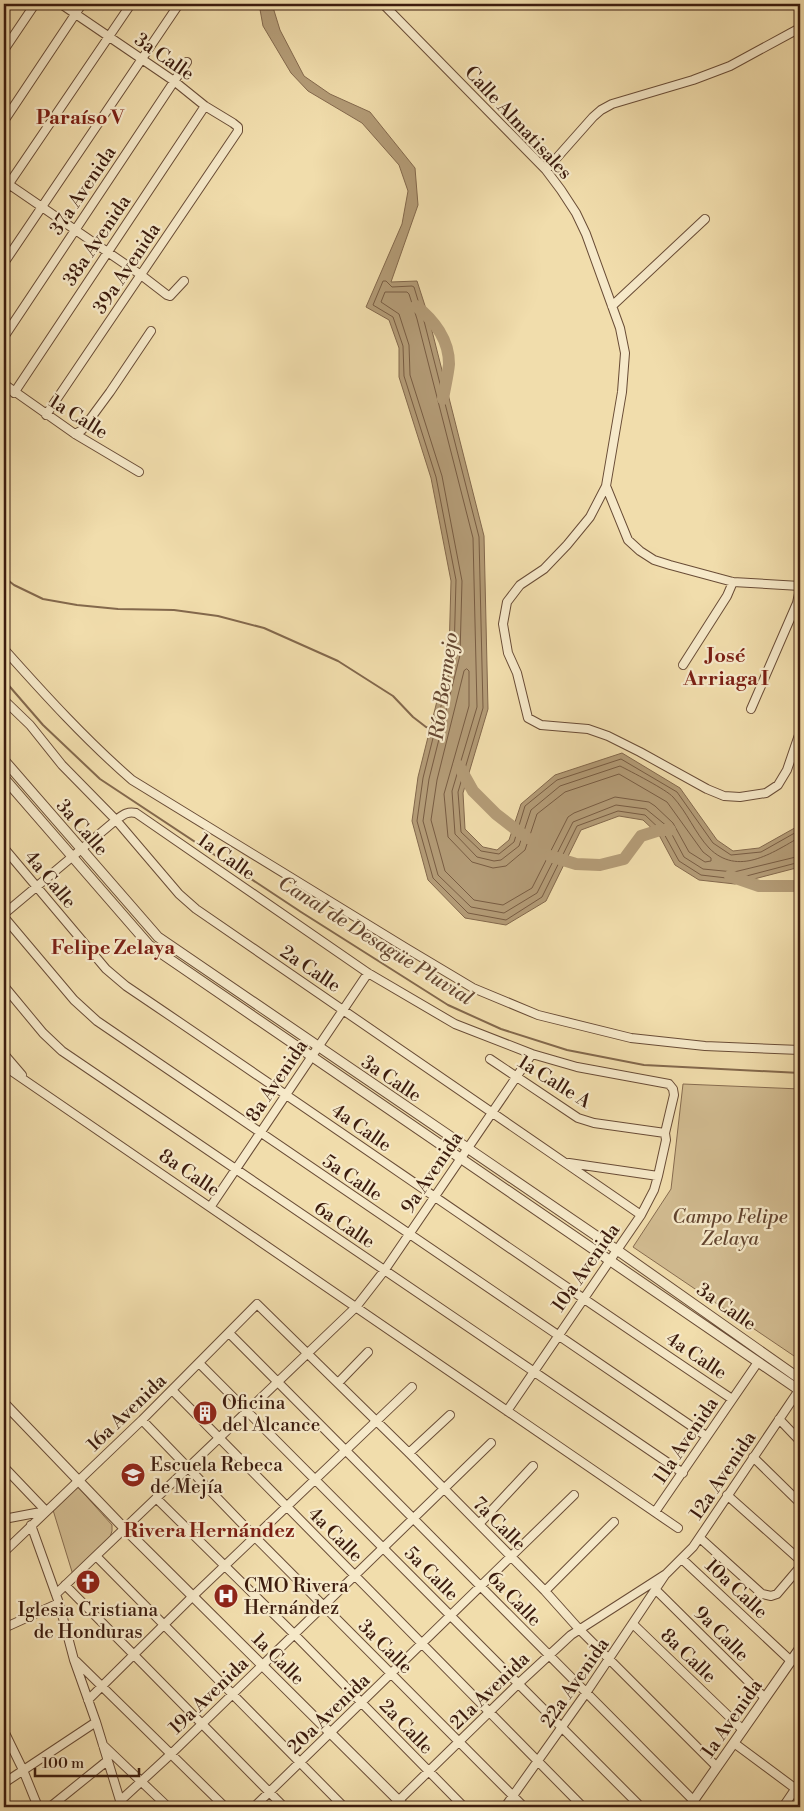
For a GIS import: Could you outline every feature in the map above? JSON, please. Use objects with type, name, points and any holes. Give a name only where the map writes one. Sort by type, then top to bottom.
[{"type":"street","points":[[4,50],[34,4]]},
{"type":"street","name":"3a Calle","points":[[61,4],[174,81],[205,106],[238,127],[238,131],[232,140]]},
{"type":"street","points":[[4,121],[82,4]]},
{"type":"street","points":[[4,191],[6,182],[131,4]]},
{"type":"street","points":[[4,263],[178,4]]},
{"type":"street","name":"Calle Almatisales","points":[[384,4],[546,170],[576,213],[586,234],[620,328],[625,353],[622,392],[606,486]]},
{"type":"street","points":[[546,170],[601,110],[612,104],[693,80],[730,66],[800,28]]},
{"type":"street","name":"37a Avenida","points":[[4,337],[187,62]]},
{"type":"street","name":"38a Avenida","points":[[14,393],[205,106]]},
{"type":"street","name":"39a Avenida","points":[[46,415],[232,140]]},
{"type":"street","points":[[6,182],[170,296],[184,281]]},
{"type":"street","points":[[612,306],[705,219]]},
{"type":"street","points":[[75,434],[82,430],[151,331]]},
{"type":"street","name":"1a Calle","points":[[4,384],[14,393],[75,434],[139,472]]},
{"type":"street","points":[[606,486],[628,540],[654,560],[733,582],[800,587],[797,603],[751,709]]},
{"type":"street","points":[[606,486],[590,517],[566,545],[544,569],[520,585],[506,602],[503,624],[508,653],[517,673],[528,718],[541,725],[588,729],[608,736],[707,789],[724,796],[740,797],[766,793],[778,785],[787,770],[800,732]]},
{"type":"street","points":[[683,665],[727,596],[733,582]]},
{"type":"street","points":[[4,649],[72,724],[132,780],[473,988],[538,1015],[631,1038],[705,1046],[800,1050]]},
{"type":"street","name":"2a Calle","points":[[4,700],[30,725],[62,765],[116,820],[179,894],[196,909],[641,1215]]},
{"type":"street","name":"3a Calle","points":[[4,760],[158,937],[617,1250],[798,1375],[800,1379]]},
{"type":"street","name":"3a Calle","points":[[4,778],[149,945],[460,1159],[800,1389]]},
{"type":"street","name":"1a Calle","points":[[116,820],[130,812],[141,816],[368,973],[455,1024],[532,1054]]},
{"type":"street","points":[[4,916],[116,820]]},
{"type":"street","name":"4a Calle","points":[[4,848],[106,969],[126,986],[732,1399]]},
{"type":"street","name":"5a Calle","points":[[4,916],[74,1000],[97,1021],[706,1436]]},
{"type":"street","name":"8a Avenida","points":[[211,1206],[368,973]]},
{"type":"street","name":"6a Calle","points":[[4,986],[43,1034],[62,1051],[683,1473]]},
{"type":"street","points":[[4,1054],[30,1084]]},
{"type":"street","name":"9a Avenida","points":[[56,1594],[356,1307],[384,1271],[532,1054]]},
{"type":"street","name":"10a Avenida","points":[[507,1411],[557,1335],[641,1215],[654,1190],[658,1176],[674,1095],[673,1089],[669,1084],[577,1067],[532,1054]]},
{"type":"street","name":"1a Calle A","points":[[490,1059],[578,1118],[594,1123],[665,1133]]},
{"type":"street","name":"8a Calle","points":[[4,1066],[211,1206],[678,1528]]},
{"type":"street","points":[[567,1163],[658,1176]]},
{"type":"street","name":"16a Avenida","points":[[46,1511],[142,1420],[257,1304]]},
{"type":"street","name":"7a Calle","points":[[257,1304],[444,1488],[545,1591],[579,1629],[717,1767]]},
{"type":"street","name":"6a Calle","points":[[229,1333],[482,1586],[691,1804]]},
{"type":"street","points":[[338,1383],[368,1352]]},
{"type":"street","name":"11a Avenida","points":[[655,1512],[758,1362]]},
{"type":"street","name":"5a Calle","points":[[199,1363],[640,1807]]},
{"type":"street","points":[[88,1700],[193,1596],[412,1387]]},
{"type":"street","name":"12a Avenida","points":[[666,1574],[700,1538],[727,1495],[800,1389]]},
{"type":"street","name":"4a Calle","points":[[172,1390],[583,1807]]},
{"type":"street","name":"1a Calle","points":[[4,1404],[124,1528],[263,1664],[398,1805]]},
{"type":"street","points":[[409,1453],[450,1414]]},
{"type":"street","points":[[779,1419],[800,1441]]},
{"type":"street","name":"3a Calle","points":[[142,1420],[255,1537],[524,1807]]},
{"type":"street","name":"19a Avenida","points":[[121,1804],[141,1781],[491,1442]]},
{"type":"street","points":[[753,1457],[800,1503]]},
{"type":"street","points":[[479,1524],[533,1466]]},
{"type":"street","points":[[4,1467],[46,1511]]},
{"type":"street","name":"20a Avenida","points":[[254,1807],[574,1495]]},
{"type":"street","points":[[727,1495],[800,1560]]},
{"type":"street","name":"2a Calle","points":[[156,1498],[294,1634],[464,1807]]},
{"type":"street","points":[[4,1519],[46,1511]]},
{"type":"street","points":[[4,1552],[46,1511]]},
{"type":"street","points":[[545,1591],[614,1522]]},
{"type":"street","points":[[31,1526],[59,1603],[74,1660],[96,1722],[121,1804]]},
{"type":"street","points":[[700,1538],[762,1594],[767,1596],[777,1594],[800,1567]]},
{"type":"street","points":[[96,1556],[344,1807]]},
{"type":"street","name":"10a Calle","points":[[682,1559],[791,1661]]},
{"type":"street","name":"22a Avenida","points":[[505,1807],[634,1625],[666,1574]]},
{"type":"street","name":"21a Avenida","points":[[398,1805],[488,1712],[579,1629],[666,1574]]},
{"type":"street","points":[[65,1585],[284,1807]]},
{"type":"street","name":"9a Calle","points":[[656,1590],[765,1698]]},
{"type":"street","points":[[4,1628],[59,1603]]},
{"type":"street","name":"8a Calle","points":[[634,1625],[742,1730]]},
{"type":"street","name":"1a Avenida","points":[[691,1804],[800,1648]]},
{"type":"street","points":[[74,1660],[225,1807]]},
{"type":"street","points":[[4,1783],[96,1722]]},
{"type":"street","points":[[4,1731],[38,1807]]},
{"type":"street","points":[[734,1743],[799,1787],[783,1807]]},
{"type":"street","points":[[102,1744],[168,1807]]},
{"type":"street","points":[[50,1807],[107,1762]]},
{"type":"green space","name":"Campo Felipe Zelaya","points":[[683,1084],[800,1089],[800,1360],[633,1247],[671,1189]]},
{"type":"green space","points":[[78,1487],[112,1525],[112,1531],[110,1537],[73,1575],[53,1510]]},
{"type":"water","points":[[259,4],[272,4],[280,30],[304,76],[330,94],[370,112],[415,168],[418,205],[391,282],[417,281],[428,315],[484,536],[488,709],[463,793],[465,829],[483,847],[497,850],[509,840],[521,804],[555,775],[622,753],[680,788],[717,840],[733,851],[759,848],[800,825],[800,867],[735,884],[699,880],[675,865],[659,835],[643,820],[619,816],[581,830],[546,901],[506,925],[465,918],[428,880],[412,821],[418,777],[449,653],[451,581],[431,478],[399,377],[399,348],[389,320],[366,307],[402,224],[408,191],[399,165],[362,123],[308,91],[291,73],[263,26]]},
{"type":"waterway","name":"Río Bermejo","points":[[416,306],[434,324],[446,347],[449,364],[443,399]]},
{"type":"waterway","points":[[4,577],[14,585],[43,599],[118,609],[174,610],[218,616],[264,628],[338,661],[393,696],[413,717],[426,727],[431,728]]},
{"type":"waterway","name":"Canal de Desagüe Pluvial","points":[[4,680],[43,725],[100,779],[301,912],[448,1005],[501,1029],[567,1050],[644,1065],[800,1073]]},
{"type":"waterway","name":"Río Bermejo","points":[[459,766],[473,791],[496,814],[527,838]]},
{"type":"waterway","name":"Río Bermejo","points":[[550,856],[576,864],[600,865],[624,859],[641,836],[660,830],[670,830]]},
{"type":"waterway","name":"Río Bermejo","points":[[730,876],[759,886],[800,886]]},
{"type":"place","name":"Oficina del Alcance","points":[[205,1413]]},
{"type":"place","name":"Escuela Rebeca de Mejía","points":[[133,1475]]},
{"type":"place","name":"Iglesia Cristiana de Honduras","points":[[88,1582]]},
{"type":"place","name":"CMO Rivera Hernández","points":[[226,1596]]},
{"type":"district","name":"Paraíso V","points":[[80,117]]},
{"type":"district","name":"José Arriaga I","points":[[726,666]]},
{"type":"district","name":"Felipe Zelaya","points":[[113,947]]},
{"type":"district","name":"Rivera Hernández","points":[[209,1530]]}]
